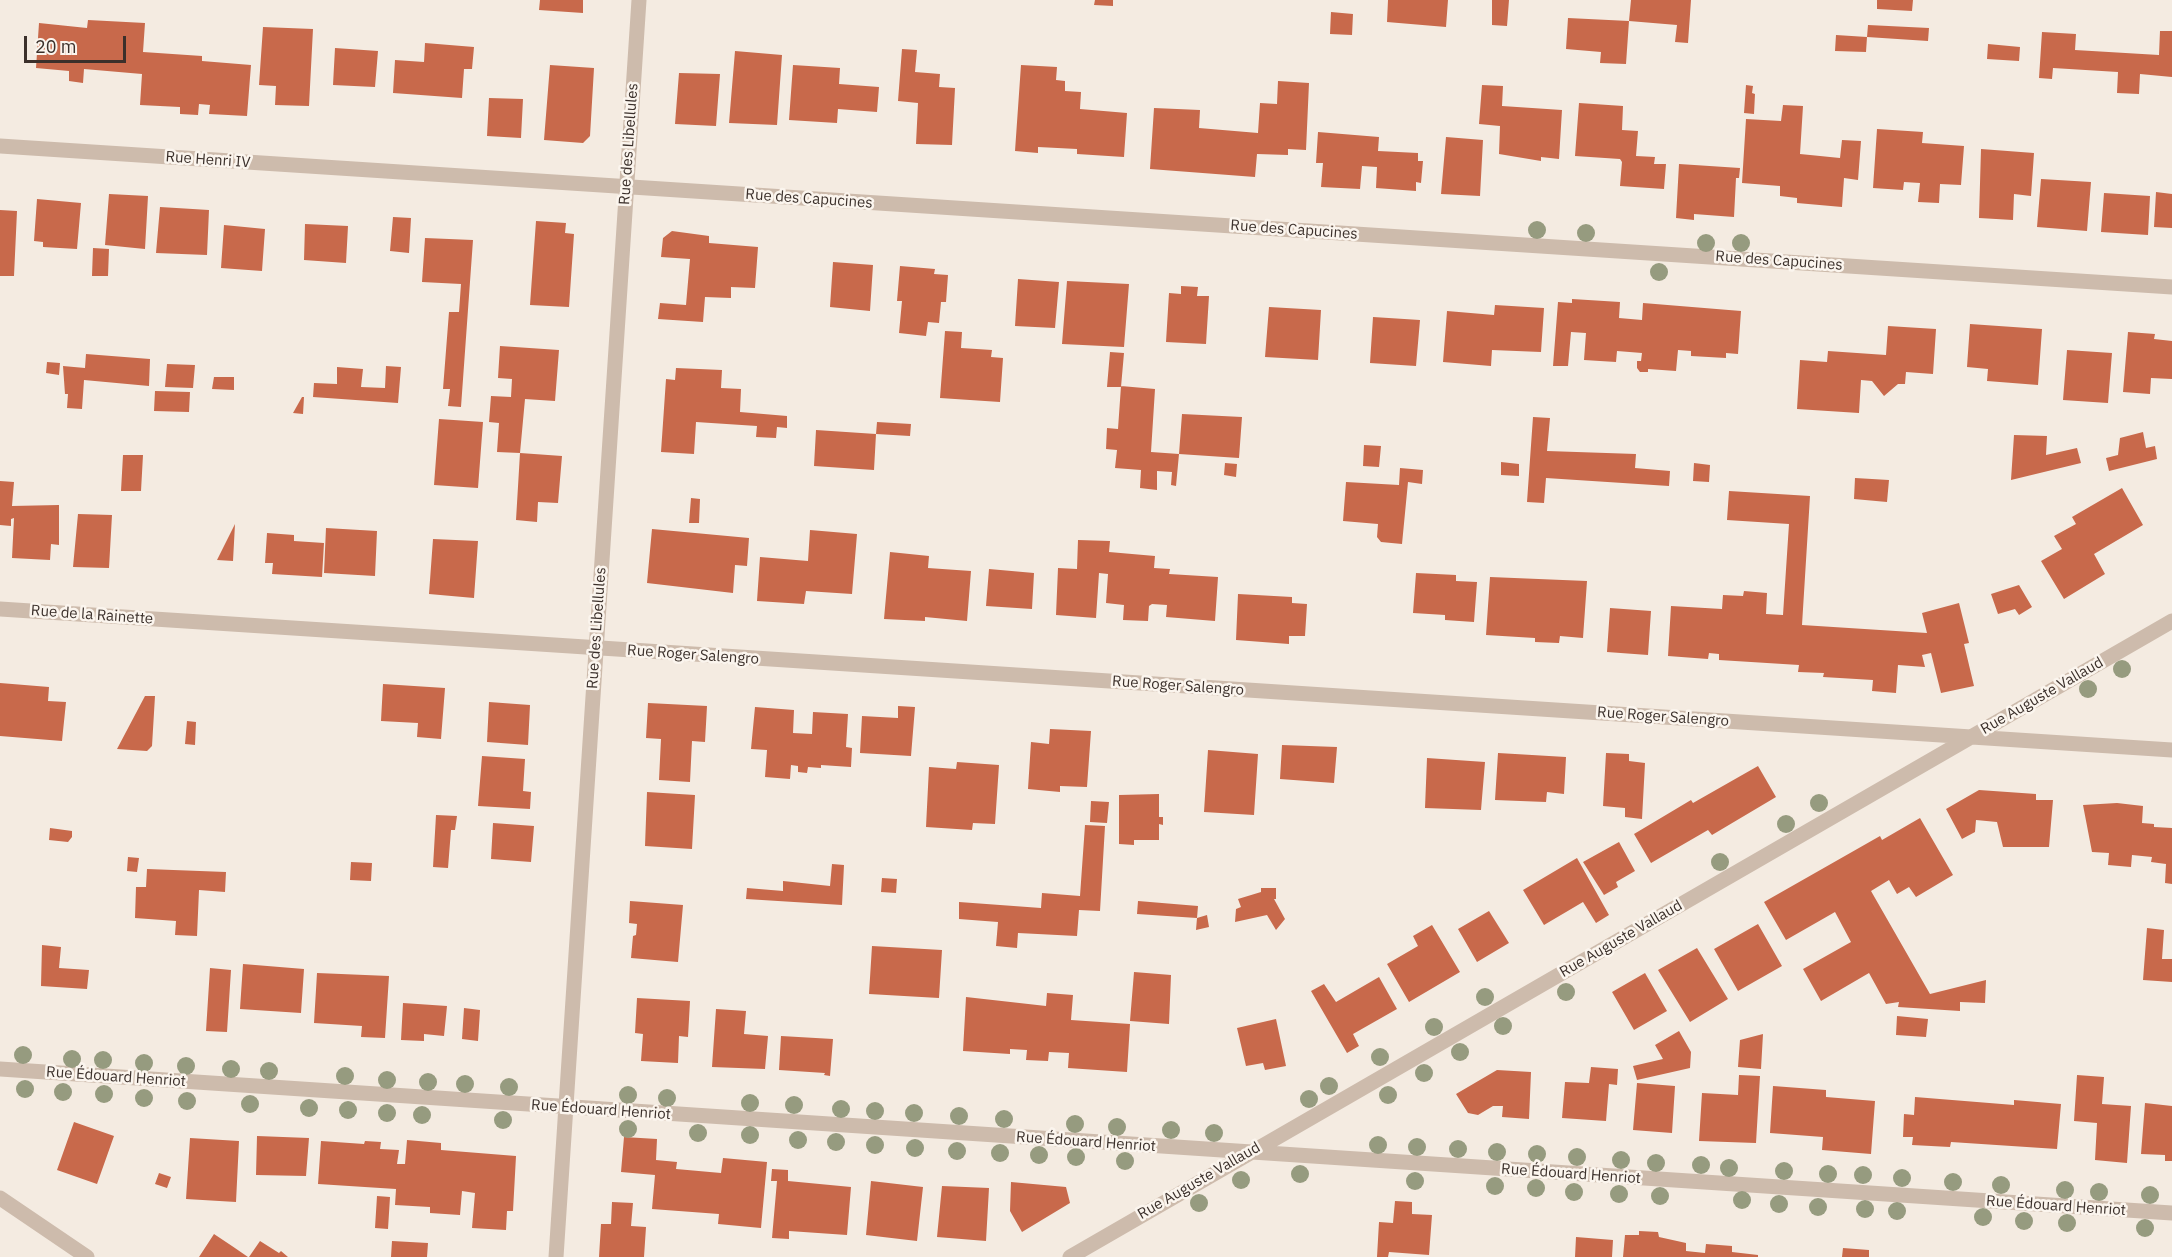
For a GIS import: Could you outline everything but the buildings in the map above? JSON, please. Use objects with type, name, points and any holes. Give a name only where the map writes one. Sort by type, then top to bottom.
[{"type":"street","name":"Rue des Libellules","points":[[556,1257],[639,0]]},
{"type":"street","name":"Rue Henri IV","points":[[0,146],[415,174]]},
{"type":"street","name":"Rue des Capucines","points":[[415,174],[2172,287]]},
{"type":"street","name":"Rue de la Rainette","points":[[0,609],[183,621]]},
{"type":"street","name":"Rue Roger Salengro","points":[[183,621],[2172,750]]},
{"type":"street","name":"Rue Auguste Vallaud","points":[[1070,1257],[2172,621]]},
{"type":"street","name":"Rue Édouard Henriot","points":[[0,1069],[2172,1213]]},
{"type":"street","points":[[0,1198],[87,1257]]}]
